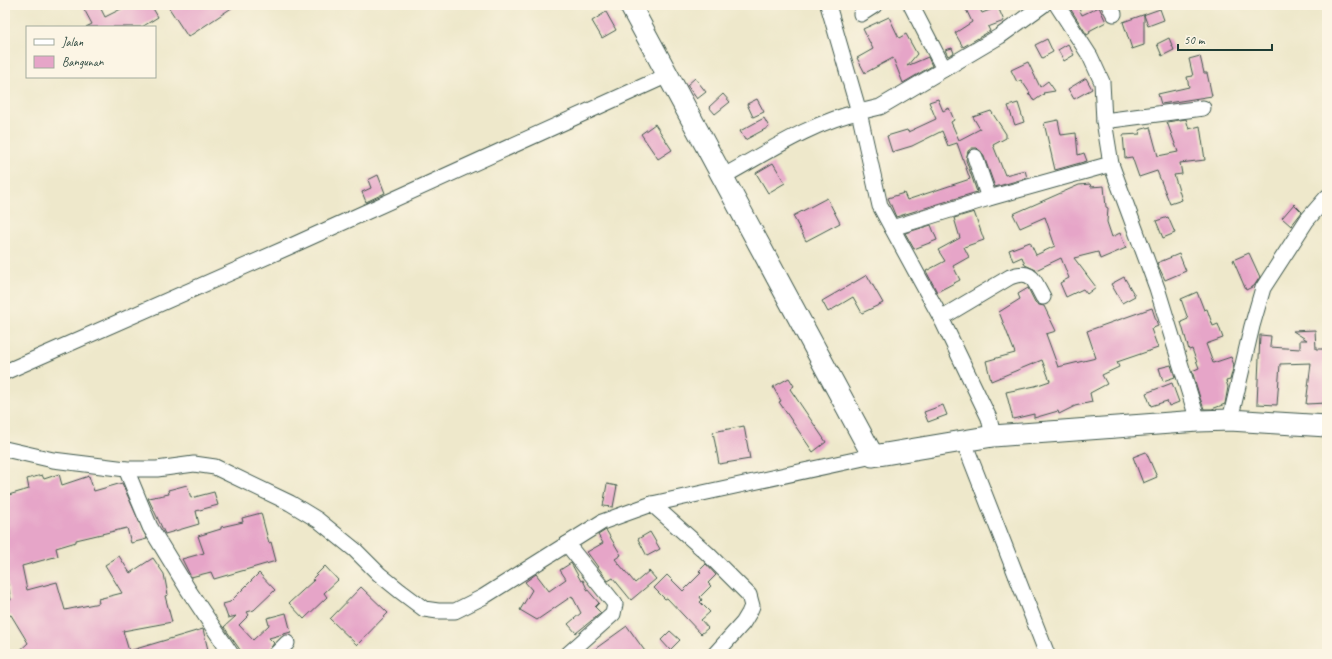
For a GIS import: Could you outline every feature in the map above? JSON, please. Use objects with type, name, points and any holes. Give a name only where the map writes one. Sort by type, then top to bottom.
[{"type":"street","points":[[630,5],[724,176],[873,456]]},
{"type":"street","points":[[828,5],[859,112],[880,206],[941,318],[990,418],[993,436]]},
{"type":"street","points":[[861,14],[875,5]]},
{"type":"street","points":[[911,5],[944,69]]},
{"type":"street","points":[[724,176],[793,138],[838,117],[880,107],[1000,36],[1043,5]]},
{"type":"street","points":[[1057,5],[1090,56],[1102,82],[1104,122],[1111,164],[1157,288],[1198,421]]},
{"type":"street","points":[[5,372],[291,246],[668,76]]},
{"type":"street","points":[[1104,122],[1204,108]]},
{"type":"street","points":[[975,157],[989,198]]},
{"type":"street","points":[[892,228],[989,198],[1111,164]]},
{"type":"street","points":[[1230,420],[1252,326],[1263,288],[1307,220],[1327,197]]},
{"type":"street","points":[[941,318],[1010,277],[1021,273],[1028,274],[1033,278],[1043,297]]},
{"type":"street","points":[[5,449],[53,460],[126,469],[157,469],[194,464],[215,468],[234,475],[318,520],[355,550],[379,574],[424,609],[455,611],[489,593],[602,522],[652,504],[873,456],[993,436],[1198,421],[1230,420],[1327,426]]},
{"type":"street","points":[[964,442],[1047,654]]},
{"type":"street","points":[[126,469],[150,528],[231,654]]},
{"type":"street","points":[[652,504],[707,553],[749,595],[752,606],[743,623],[715,654]]},
{"type":"street","points":[[567,544],[615,604],[613,614],[568,654]]},
{"type":"street","points":[[276,654],[287,643]]},
{"type":"building","points":[[93,5],[99,5],[105,17],[129,5],[151,5],[158,17],[144,26],[88,26],[92,24],[84,9]]},
{"type":"building","points":[[167,5],[236,5],[188,37]]},
{"type":"building","points":[[964,5],[978,5],[982,13],[998,7],[1004,21],[988,27],[990,31],[963,47],[955,33],[972,22]]},
{"type":"building","points":[[1068,5],[1077,5],[1082,15],[1099,7],[1106,22],[1089,31],[1090,33],[1087,35]]},
{"type":"building","points":[[1160,9],[1164,20],[1148,26],[1144,15],[1144,45],[1132,49],[1123,22]]},
{"type":"building","points":[[606,12],[616,30],[602,38],[592,21]]},
{"type":"building","points":[[889,17],[899,38],[906,34],[917,54],[907,66],[928,57],[932,66],[903,83],[893,58],[865,73],[857,58],[873,49],[863,29]]},
{"type":"building","points":[[1169,38],[1174,50],[1162,56],[1157,44]]},
{"type":"building","points":[[1047,39],[1053,52],[1042,58],[1035,45]]},
{"type":"building","points":[[1068,44],[1074,55],[1064,61],[1058,50]]},
{"type":"building","points":[[952,48],[954,53],[948,56],[945,50]]},
{"type":"building","points":[[1200,56],[1204,73],[1207,73],[1212,96],[1161,104],[1158,94],[1189,87],[1187,77],[1193,76],[1189,59]]},
{"type":"building","points":[[1028,62],[1040,87],[1048,81],[1055,91],[1043,93],[1044,94],[1034,101],[1030,94],[1028,95],[1030,93],[1021,80],[1017,82],[1011,70]]},
{"type":"building","points":[[695,78],[706,92],[697,99],[687,85]]},
{"type":"building","points":[[1086,78],[1092,89],[1074,99],[1068,89]]},
{"type":"building","points":[[723,94],[730,102],[715,114],[709,107]]},
{"type":"building","points":[[757,99],[764,112],[753,117],[747,104]]},
{"type":"building","points":[[938,99],[943,111],[949,108],[954,120],[951,122],[959,140],[980,129],[973,117],[991,111],[1006,134],[1006,138],[993,145],[1005,175],[1025,170],[1027,178],[995,187],[983,154],[977,148],[972,148],[968,151],[966,160],[977,192],[896,217],[888,198],[904,193],[907,200],[970,179],[957,143],[948,146],[942,131],[912,146],[892,152],[887,136],[907,130],[908,132],[936,119],[929,102]]},
{"type":"building","points":[[1018,103],[1024,122],[1015,125],[1008,106]]},
{"type":"building","points":[[764,118],[769,127],[745,140],[740,131]]},
{"type":"building","points":[[1186,119],[1189,129],[1200,126],[1205,160],[1180,163],[1182,174],[1174,175],[1182,200],[1170,204],[1157,171],[1139,177],[1132,157],[1125,158],[1123,135],[1140,134],[1139,130],[1150,127],[1158,156],[1178,152],[1167,122]]},
{"type":"building","points":[[1058,120],[1061,135],[1076,133],[1078,155],[1084,153],[1087,161],[1055,170],[1044,123]]},
{"type":"building","points":[[655,124],[672,150],[658,159],[641,134]]},
{"type":"building","points":[[773,163],[785,183],[768,193],[756,173]]},
{"type":"building","points":[[378,175],[385,193],[366,202],[362,192],[371,188],[368,180]]},
{"type":"building","points":[[1090,184],[1091,187],[1104,186],[1106,207],[1108,208],[1107,222],[1112,237],[1120,233],[1126,248],[1100,259],[1098,252],[1074,258],[1096,287],[1087,294],[1083,289],[1066,297],[1060,283],[1069,278],[1061,258],[1036,270],[1025,265],[1022,257],[1013,261],[1009,250],[1030,242],[1036,255],[1055,246],[1045,217],[1020,228],[1013,214],[1079,185]]},
{"type":"building","points":[[827,198],[840,223],[806,241],[793,216]]},
{"type":"building","points":[[1294,204],[1302,212],[1291,226],[1282,218]]},
{"type":"building","points":[[974,212],[984,240],[964,247],[969,257],[953,266],[960,280],[937,292],[926,271],[945,261],[938,250],[960,238],[954,218]]},
{"type":"building","points":[[1168,217],[1175,233],[1163,238],[1156,221]]},
{"type":"building","points":[[931,225],[937,240],[914,249],[905,233]]},
{"type":"building","points":[[1249,253],[1260,277],[1254,286],[1246,290],[1233,260]]},
{"type":"building","points":[[1179,254],[1186,271],[1165,280],[1157,263]]},
{"type":"building","points":[[867,275],[883,303],[862,313],[853,297],[828,312],[822,301]]},
{"type":"building","points":[[1124,277],[1135,296],[1122,303],[1111,284]]},
{"type":"building","points":[[1028,288],[1035,302],[1044,306],[1056,331],[1046,334],[1058,367],[1096,358],[1087,331],[1152,308],[1158,326],[1151,329],[1158,348],[1117,362],[1119,367],[1102,375],[1107,384],[1090,393],[1092,402],[1075,406],[1059,414],[1058,411],[1034,418],[1034,414],[1013,419],[1006,392],[1035,386],[1050,381],[1042,360],[991,381],[986,361],[1015,353],[999,312],[1020,299],[1018,294]]},
{"type":"building","points":[[1197,292],[1204,310],[1207,309],[1213,326],[1218,324],[1223,338],[1206,344],[1213,363],[1231,357],[1234,365],[1230,380],[1226,381],[1228,387],[1225,404],[1212,409],[1204,409],[1200,398],[1192,371],[1199,368],[1192,349],[1189,350],[1181,322],[1188,319],[1181,299]]},
{"type":"building","points":[[1315,330],[1316,349],[1324,349],[1324,368],[1327,368],[1327,403],[1306,404],[1311,363],[1280,364],[1277,405],[1257,404],[1260,335],[1271,336],[1270,347],[1300,349],[1300,340],[1307,340],[1293,331]]},
{"type":"building","points":[[1171,365],[1175,377],[1163,381],[1159,368]]},
{"type":"building","points":[[789,378],[794,386],[790,389],[826,442],[813,452],[779,402],[781,401],[773,387]]},
{"type":"building","points":[[1172,383],[1179,402],[1169,406],[1167,401],[1151,406],[1146,393]]},
{"type":"building","points":[[943,405],[947,415],[928,422],[924,412]]},
{"type":"building","points":[[744,426],[750,459],[719,464],[713,432]]},
{"type":"building","points":[[1146,452],[1157,477],[1143,483],[1133,457]]},
{"type":"building","points":[[59,474],[62,485],[89,476],[94,491],[122,483],[147,539],[131,543],[127,528],[76,540],[76,542],[56,548],[58,556],[22,566],[27,590],[57,582],[65,610],[99,603],[98,599],[122,593],[105,565],[119,556],[130,573],[153,558],[164,574],[168,595],[165,596],[172,622],[123,631],[129,651],[203,629],[209,654],[16,654],[28,643],[11,615],[5,617],[5,601],[11,600],[5,571],[5,496],[29,489],[27,479],[42,475],[44,479]]},
{"type":"building","points":[[607,484],[617,486],[613,507],[603,506]]},
{"type":"building","points":[[187,485],[191,498],[214,492],[218,505],[196,511],[199,524],[165,534],[148,498],[169,494],[168,490]]},
{"type":"building","points":[[261,513],[269,543],[271,542],[276,561],[214,579],[211,572],[191,577],[182,559],[204,553],[198,536],[221,529],[221,527],[243,522],[242,518]]},
{"type":"building","points":[[606,530],[621,555],[615,559],[635,583],[649,571],[656,579],[631,600],[613,578],[608,581],[587,552],[603,543],[598,535]]},
{"type":"building","points":[[650,532],[660,549],[647,556],[638,539]]},
{"type":"building","points":[[571,563],[581,581],[583,580],[587,589],[599,603],[595,607],[601,613],[576,633],[568,624],[581,613],[572,596],[537,620],[520,610],[532,590],[525,582],[536,574],[549,591],[566,579],[560,570]]},
{"type":"building","points":[[706,564],[716,575],[708,583],[711,586],[700,597],[702,600],[700,602],[710,612],[701,620],[708,628],[701,634],[667,598],[665,599],[654,588],[667,575],[683,591],[701,573],[699,571]]},
{"type":"building","points":[[325,566],[338,580],[324,593],[327,597],[304,619],[289,603],[314,580],[312,579]]},
{"type":"building","points":[[259,573],[275,590],[254,610],[247,612],[249,615],[239,625],[253,640],[269,625],[267,618],[286,613],[291,632],[269,638],[274,643],[267,654],[243,654],[224,627],[236,616],[228,618],[223,604],[230,602]]},
{"type":"building","points":[[361,587],[388,613],[357,645],[330,619]]},
{"type":"building","points":[[627,626],[647,654],[588,654]]},
{"type":"building","points":[[670,631],[680,640],[670,650],[661,640]]}]
